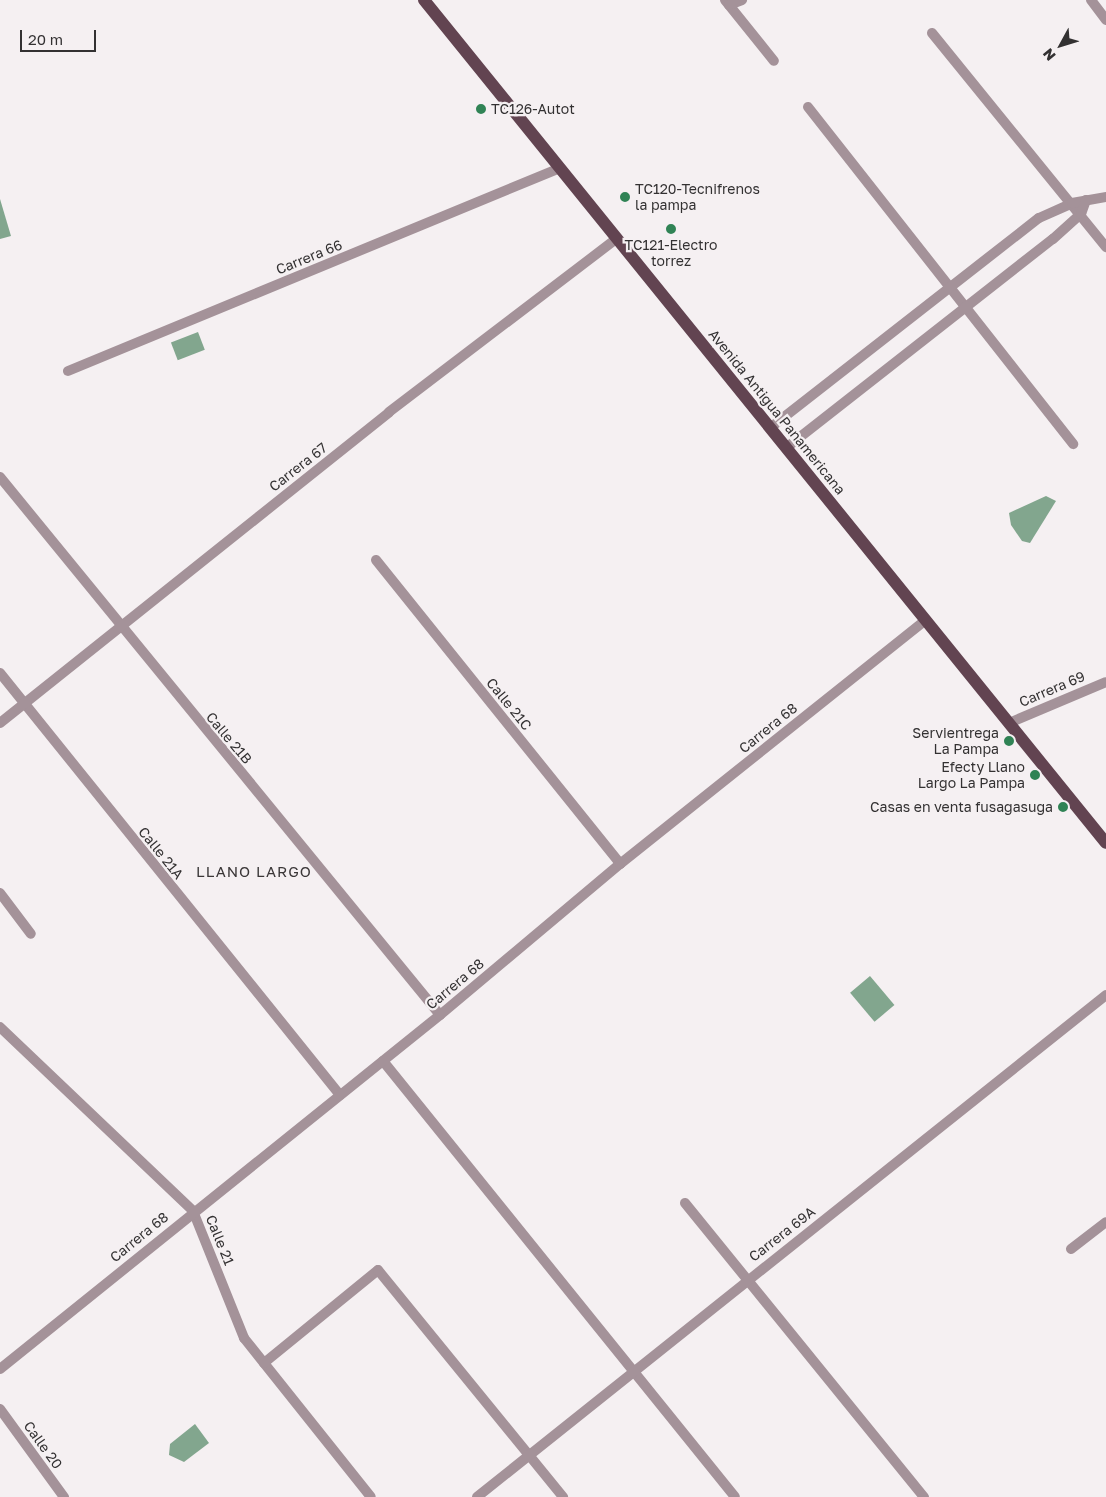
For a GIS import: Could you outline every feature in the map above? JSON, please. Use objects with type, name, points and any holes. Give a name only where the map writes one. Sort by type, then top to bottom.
[{"type":"main road","name":"Avenida Antigua Panamericana","points":[[424,0],[1106,843]]},
{"type":"street","points":[[742,0],[727,3],[774,61]]},
{"type":"street","points":[[1091,0],[1106,20]]},
{"type":"street","points":[[932,33],[1106,247]]},
{"type":"street","points":[[808,107],[1073,444]]},
{"type":"street","name":"Carrera 66","points":[[68,371],[560,168]]},
{"type":"street","points":[[770,428],[949,286],[1039,218],[1072,203],[1106,197]]},
{"type":"street","points":[[786,448],[1081,214],[1086,200]]},
{"type":"street","name":"Carrera 67","points":[[0,723],[389,412],[617,238]]},
{"type":"street","name":"Calle 21B","points":[[0,477],[119,626],[440,1015]]},
{"type":"street","name":"Calle 21C","points":[[376,560],[620,864]]},
{"type":"street","name":"Carrera 68","points":[[0,1368],[193,1211],[440,1015],[620,864],[926,620]]},
{"type":"street","name":"Calle 21A","points":[[0,673],[23,706],[340,1095]]},
{"type":"street","name":"Carrera 69","points":[[1009,723],[1106,682]]},
{"type":"street","points":[[0,893],[31,934]]},
{"type":"street","name":"Carrera 69A","points":[[477,1497],[1106,995]]},
{"type":"street","name":"Calle 21","points":[[0,1027],[193,1211],[244,1338],[371,1497]]},
{"type":"street","points":[[383,1061],[735,1497]]},
{"type":"street","points":[[685,1203],[924,1497]]},
{"type":"street","points":[[1070,1249],[1106,1222]]},
{"type":"street","points":[[264,1363],[378,1270],[563,1497]]},
{"type":"street","name":"Calle 20","points":[[0,1408],[64,1497]]},
{"type":"shaded area","points":[[0,199],[11,236],[0,239]]},
{"type":"shaded area","points":[[198,332],[205,350],[178,360],[171,342]]},
{"type":"shaded area","points":[[1046,496],[1056,501],[1030,543],[1022,541],[1011,525],[1009,513]]},
{"type":"shaded area","points":[[870,976],[894,1005],[875,1022],[850,993]]},
{"type":"shaded area","points":[[195,1424],[209,1443],[184,1462],[169,1455],[170,1444]]},
{"type":"place","name":"TC126-Autot","points":[[481,109]]},
{"type":"place","name":"TC120-Tecnifrenos la pampa","points":[[625,197]]},
{"type":"place","name":"TC121-Electro torrez","points":[[671,229]]},
{"type":"place","name":"Servientrega La Pampa","points":[[1009,741]]},
{"type":"place","name":"Efecty Llano Largo La Pampa","points":[[1035,775]]},
{"type":"place","name":"Casas en venta fusagasuga","points":[[1063,807]]},
{"type":"district","name":"LLANO LARGO","points":[[254,872]]}]
